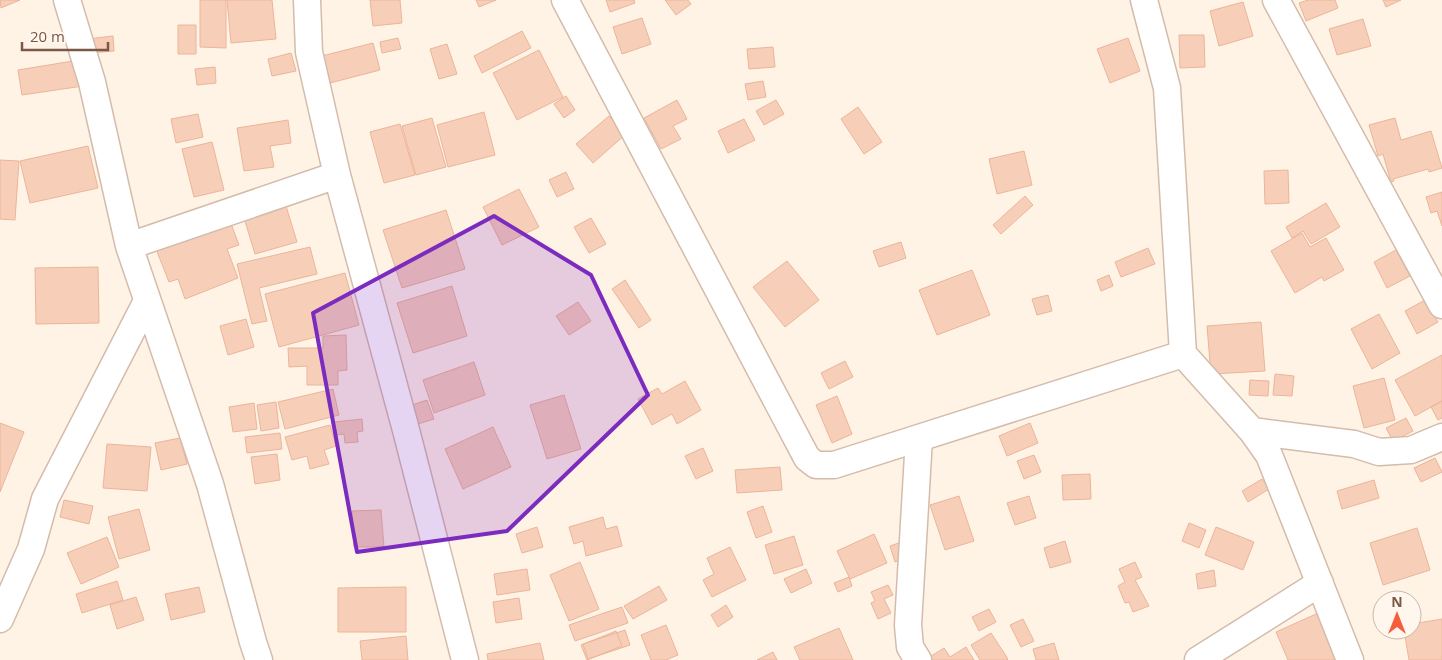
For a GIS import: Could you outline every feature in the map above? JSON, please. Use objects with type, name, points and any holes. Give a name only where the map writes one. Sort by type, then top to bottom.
[{"type":"street","points":[[67,0],[92,82],[129,246],[210,484],[259,660]]},
{"type":"street","points":[[308,0],[309,52],[337,175],[406,430],[465,660]]},
{"type":"street","points":[[565,0],[807,458],[816,465],[834,465],[1183,354]]},
{"type":"street","points":[[1144,0],[1166,88],[1183,354],[1252,430],[1269,454],[1350,660]]},
{"type":"street","points":[[1276,0],[1442,305]]},
{"type":"street","points":[[129,246],[337,175]]},
{"type":"street","points":[[0,619],[31,549],[45,499],[147,301]]},
{"type":"street","points":[[1252,430],[1354,444],[1379,452],[1411,450],[1442,437]]},
{"type":"street","points":[[918,660],[910,646],[908,625],[920,438]]},
{"type":"street","points":[[1198,660],[1320,583]]},
{"type":"highlighted area","points":[[494,216],[591,275],[648,395],[507,531],[357,552],[313,313]]},
{"type":"building","points":[[0,0],[20,0],[1,8]]},
{"type":"building","points":[[200,0],[226,0],[226,48],[200,47]]},
{"type":"building","points":[[227,0],[272,0],[276,39],[231,43]]},
{"type":"building","points":[[370,0],[400,0],[402,23],[373,26]]},
{"type":"building","points":[[476,0],[496,0],[479,7]]},
{"type":"building","points":[[606,0],[634,0],[635,3],[610,12]]},
{"type":"building","points":[[665,0],[688,0],[691,4],[676,15]]},
{"type":"building","points":[[1308,0],[1335,0],[1338,8],[1306,21],[1299,3]]},
{"type":"building","points":[[1383,0],[1401,0],[1386,7]]},
{"type":"building","points":[[1243,2],[1253,36],[1219,46],[1210,11]]},
{"type":"building","points":[[642,18],[651,44],[622,54],[613,27]]},
{"type":"building","points":[[1363,19],[1371,46],[1337,55],[1329,29]]},
{"type":"building","points":[[178,25],[196,25],[196,54],[178,54]]},
{"type":"building","points":[[522,31],[531,48],[482,73],[474,56]]},
{"type":"building","points":[[1179,35],[1204,35],[1205,67],[1180,68]]},
{"type":"building","points":[[113,36],[114,51],[89,53],[88,39]]},
{"type":"building","points":[[398,38],[401,49],[382,53],[380,42]]},
{"type":"building","points":[[1128,38],[1140,71],[1110,83],[1097,49]]},
{"type":"building","points":[[373,43],[380,70],[330,83],[322,56]]},
{"type":"building","points":[[447,44],[457,74],[439,79],[430,49]]},
{"type":"building","points":[[773,47],[775,67],[749,69],[747,49]]},
{"type":"building","points":[[539,50],[563,97],[517,120],[493,73]]},
{"type":"building","points":[[291,53],[296,71],[272,76],[268,59]]},
{"type":"building","points":[[79,60],[83,86],[22,95],[18,70]]},
{"type":"building","points":[[215,67],[216,83],[197,85],[195,69]]},
{"type":"building","points":[[763,81],[766,97],[748,100],[745,84]]},
{"type":"building","points":[[566,96],[575,110],[564,118],[554,104]]},
{"type":"building","points":[[677,100],[687,119],[673,126],[681,139],[661,149],[644,118]]},
{"type":"building","points":[[776,100],[784,114],[764,125],[756,111]]},
{"type":"building","points":[[858,107],[882,142],[864,154],[841,119]]},
{"type":"building","points":[[484,112],[495,155],[448,167],[437,125]]},
{"type":"building","points":[[198,114],[203,137],[176,143],[171,119]]},
{"type":"building","points":[[609,116],[626,134],[593,163],[576,144]]},
{"type":"building","points":[[432,118],[446,167],[416,175],[402,126]]},
{"type":"building","points":[[1395,118],[1401,140],[1431,131],[1442,168],[1429,172],[1428,169],[1393,179],[1394,181],[1391,182],[1383,154],[1378,156],[1369,125]]},
{"type":"building","points":[[744,119],[755,140],[728,153],[718,131]]},
{"type":"building","points":[[288,120],[291,143],[270,146],[274,167],[244,171],[237,128]]},
{"type":"building","points":[[400,124],[415,175],[384,183],[370,132]]},
{"type":"building","points":[[212,142],[224,190],[194,197],[182,149]]},
{"type":"building","points":[[88,146],[98,188],[30,203],[20,161]]},
{"type":"building","points":[[1024,151],[1032,185],[997,194],[989,159]]},
{"type":"building","points":[[0,160],[19,161],[15,220],[0,219]]},
{"type":"building","points":[[1288,170],[1289,203],[1265,204],[1264,171]]},
{"type":"building","points":[[566,172],[574,189],[557,197],[549,180]]},
{"type":"building","points":[[519,189],[539,227],[502,245],[483,207]]},
{"type":"building","points":[[1442,192],[1442,226],[1437,211],[1431,213],[1426,197]]},
{"type":"building","points":[[1025,196],[1033,205],[1001,234],[993,225]]},
{"type":"building","points":[[1326,203],[1340,227],[1311,244],[1303,231],[1292,238],[1286,227]]},
{"type":"building","points":[[286,206],[297,242],[255,254],[244,218]]},
{"type":"building","points":[[446,210],[465,269],[402,288],[383,230]]},
{"type":"building","points":[[591,218],[606,244],[589,253],[574,227]]},
{"type":"building","points":[[230,221],[239,245],[227,249],[238,278],[185,299],[178,279],[169,282],[156,249]]},
{"type":"building","points":[[1302,233],[1310,247],[1326,238],[1344,270],[1324,281],[1322,277],[1295,293],[1271,251]]},
{"type":"building","points":[[901,242],[906,258],[879,267],[873,251]]},
{"type":"building","points":[[310,247],[317,274],[259,288],[267,321],[252,324],[237,264]]},
{"type":"building","points":[[1148,248],[1155,264],[1121,277],[1115,262]]},
{"type":"building","points":[[1396,250],[1410,276],[1387,288],[1374,262]]},
{"type":"building","points":[[787,261],[819,300],[785,327],[753,287]]},
{"type":"building","points":[[98,267],[99,323],[36,324],[35,268]]},
{"type":"building","points":[[972,270],[990,315],[937,335],[919,290]]},
{"type":"building","points":[[345,273],[359,325],[279,347],[265,294]]},
{"type":"building","points":[[1109,275],[1113,286],[1101,291],[1097,280]]},
{"type":"building","points":[[625,280],[651,320],[639,328],[612,289]]},
{"type":"building","points":[[452,286],[467,336],[413,353],[397,303]]},
{"type":"building","points":[[1048,295],[1052,311],[1037,315],[1032,299]]},
{"type":"building","points":[[1425,300],[1438,322],[1417,334],[1405,311]]},
{"type":"building","points":[[578,302],[591,321],[569,335],[556,316]]},
{"type":"building","points":[[1379,314],[1400,353],[1372,369],[1351,329]]},
{"type":"building","points":[[246,319],[254,347],[228,355],[220,326]]},
{"type":"building","points":[[1261,322],[1265,371],[1211,374],[1207,326]]},
{"type":"building","points":[[346,335],[347,370],[338,371],[338,385],[307,385],[307,366],[289,367],[288,348],[323,348],[323,336]]},
{"type":"building","points":[[1442,355],[1442,401],[1415,416],[1395,380]]},
{"type":"building","points":[[845,361],[853,377],[829,389],[821,373]]},
{"type":"building","points":[[474,362],[485,395],[434,413],[423,380]]},
{"type":"building","points":[[1275,374],[1294,376],[1292,396],[1273,395]]},
{"type":"building","points":[[1384,378],[1395,420],[1364,428],[1353,386]]},
{"type":"building","points":[[1250,380],[1269,381],[1268,396],[1249,395]]},
{"type":"building","points":[[685,381],[701,410],[677,424],[672,414],[652,425],[638,399],[658,388],[662,394]]},
{"type":"building","points":[[333,389],[339,415],[285,429],[278,402]]},
{"type":"building","points":[[564,395],[581,449],[547,459],[530,405]]},
{"type":"building","points":[[837,396],[852,434],[832,443],[816,405]]},
{"type":"building","points":[[427,400],[434,419],[418,424],[412,405]]},
{"type":"building","points":[[1442,401],[1442,418],[1438,420],[1431,407]]},
{"type":"building","points":[[276,402],[279,428],[261,431],[257,405]]},
{"type":"building","points":[[254,403],[257,429],[233,432],[229,407]]},
{"type":"building","points":[[1406,418],[1413,431],[1393,441],[1386,428]]},
{"type":"building","points":[[362,419],[363,431],[357,432],[358,442],[345,443],[344,434],[336,435],[334,422]]},
{"type":"building","points":[[0,423],[24,432],[0,492]]},
{"type":"building","points":[[1030,423],[1038,443],[1007,456],[999,436]]},
{"type":"building","points":[[330,425],[336,446],[324,450],[329,464],[310,469],[307,456],[292,460],[285,437]]},
{"type":"building","points":[[493,427],[511,467],[463,489],[445,449]]},
{"type":"building","points":[[280,433],[282,449],[247,453],[245,437]]},
{"type":"building","points":[[180,438],[187,464],[161,470],[155,443]]},
{"type":"building","points":[[107,444],[151,447],[147,491],[103,488]]},
{"type":"building","points":[[703,448],[713,471],[696,479],[685,456]]},
{"type":"building","points":[[277,454],[280,480],[255,484],[251,457]]},
{"type":"building","points":[[1034,455],[1041,472],[1024,479],[1017,461]]},
{"type":"building","points":[[1435,458],[1442,472],[1421,482],[1414,468]]},
{"type":"building","points":[[780,467],[782,490],[737,493],[735,470]]},
{"type":"building","points":[[1090,474],[1091,499],[1063,500],[1062,475]]},
{"type":"building","points":[[1262,479],[1269,489],[1248,502],[1242,491]]},
{"type":"building","points":[[1374,480],[1379,498],[1342,509],[1337,491]]},
{"type":"building","points":[[959,496],[974,541],[945,550],[930,505]]},
{"type":"building","points":[[1029,496],[1036,518],[1015,525],[1007,503]]},
{"type":"building","points":[[64,500],[93,506],[89,524],[60,517]]},
{"type":"building","points":[[763,506],[772,532],[756,538],[747,512]]},
{"type":"building","points":[[139,509],[150,550],[119,559],[108,517]]},
{"type":"building","points":[[381,510],[384,547],[354,547],[352,511]]},
{"type":"building","points":[[603,517],[606,529],[617,526],[622,546],[586,556],[583,541],[574,544],[569,527]]},
{"type":"building","points":[[1189,523],[1206,530],[1199,548],[1182,541]]},
{"type":"building","points":[[537,527],[543,547],[522,553],[516,534]]},
{"type":"building","points":[[1216,527],[1254,542],[1243,570],[1205,555]]},
{"type":"building","points":[[1417,528],[1430,570],[1383,585],[1370,543]]},
{"type":"building","points":[[874,534],[887,563],[850,579],[837,551]]},
{"type":"building","points":[[794,536],[803,565],[774,574],[765,545]]},
{"type":"building","points":[[107,537],[119,567],[81,584],[67,553]]},
{"type":"building","points":[[913,538],[918,554],[895,562],[890,546]]},
{"type":"building","points":[[1065,541],[1071,562],[1050,568],[1044,548]]},
{"type":"building","points":[[730,547],[746,580],[712,597],[703,580],[714,574],[707,558]]},
{"type":"building","points":[[580,562],[599,609],[569,621],[550,575]]},
{"type":"building","points":[[1135,562],[1142,577],[1135,580],[1149,606],[1133,612],[1129,602],[1125,603],[1118,586],[1125,582],[1119,569]]},
{"type":"building","points":[[527,569],[530,590],[497,595],[494,574]]},
{"type":"building","points":[[806,569],[812,583],[791,593],[784,579]]},
{"type":"building","points":[[1214,570],[1216,586],[1198,589],[1196,574]]},
{"type":"building","points":[[849,577],[852,586],[838,592],[834,583]]},
{"type":"building","points":[[117,581],[123,600],[82,613],[76,594]]},
{"type":"building","points":[[888,585],[893,595],[884,599],[891,613],[878,619],[871,603],[875,601],[871,592]]},
{"type":"building","points":[[659,586],[667,600],[633,619],[624,606]]},
{"type":"building","points":[[199,587],[205,612],[171,620],[165,594]]},
{"type":"building","points":[[406,587],[406,632],[338,632],[338,588]]},
{"type":"building","points":[[136,597],[144,620],[117,629],[110,605]]},
{"type":"building","points":[[519,598],[522,619],[496,623],[493,602]]},
{"type":"building","points":[[726,605],[733,617],[718,627],[711,615]]},
{"type":"building","points":[[622,607],[628,623],[575,641],[569,625]]},
{"type":"building","points":[[989,609],[996,622],[979,631],[972,617]]},
{"type":"building","points":[[1325,610],[1342,660],[1288,660],[1276,632]]},
{"type":"building","points":[[1023,619],[1034,641],[1021,647],[1010,625]]},
{"type":"building","points":[[1442,619],[1442,660],[1409,660],[1406,640],[1422,640],[1422,622]]},
{"type":"building","points":[[666,625],[678,655],[666,660],[651,660],[641,635]]},
{"type":"building","points":[[839,628],[853,660],[800,660],[794,647]]},
{"type":"building","points":[[625,630],[630,645],[588,659],[583,644]]},
{"type":"building","points":[[616,631],[622,646],[587,660],[581,645]]},
{"type":"building","points":[[991,633],[1007,660],[980,660],[971,645]]},
{"type":"building","points":[[406,636],[408,660],[362,660],[360,641]]},
{"type":"building","points":[[540,643],[544,660],[488,660],[487,654]]},
{"type":"building","points":[[1054,643],[1059,660],[1036,660],[1033,649]]},
{"type":"building","points":[[966,647],[974,660],[929,660],[928,658],[944,648],[950,657]]},
{"type":"building","points":[[773,652],[777,660],[757,660]]}]
